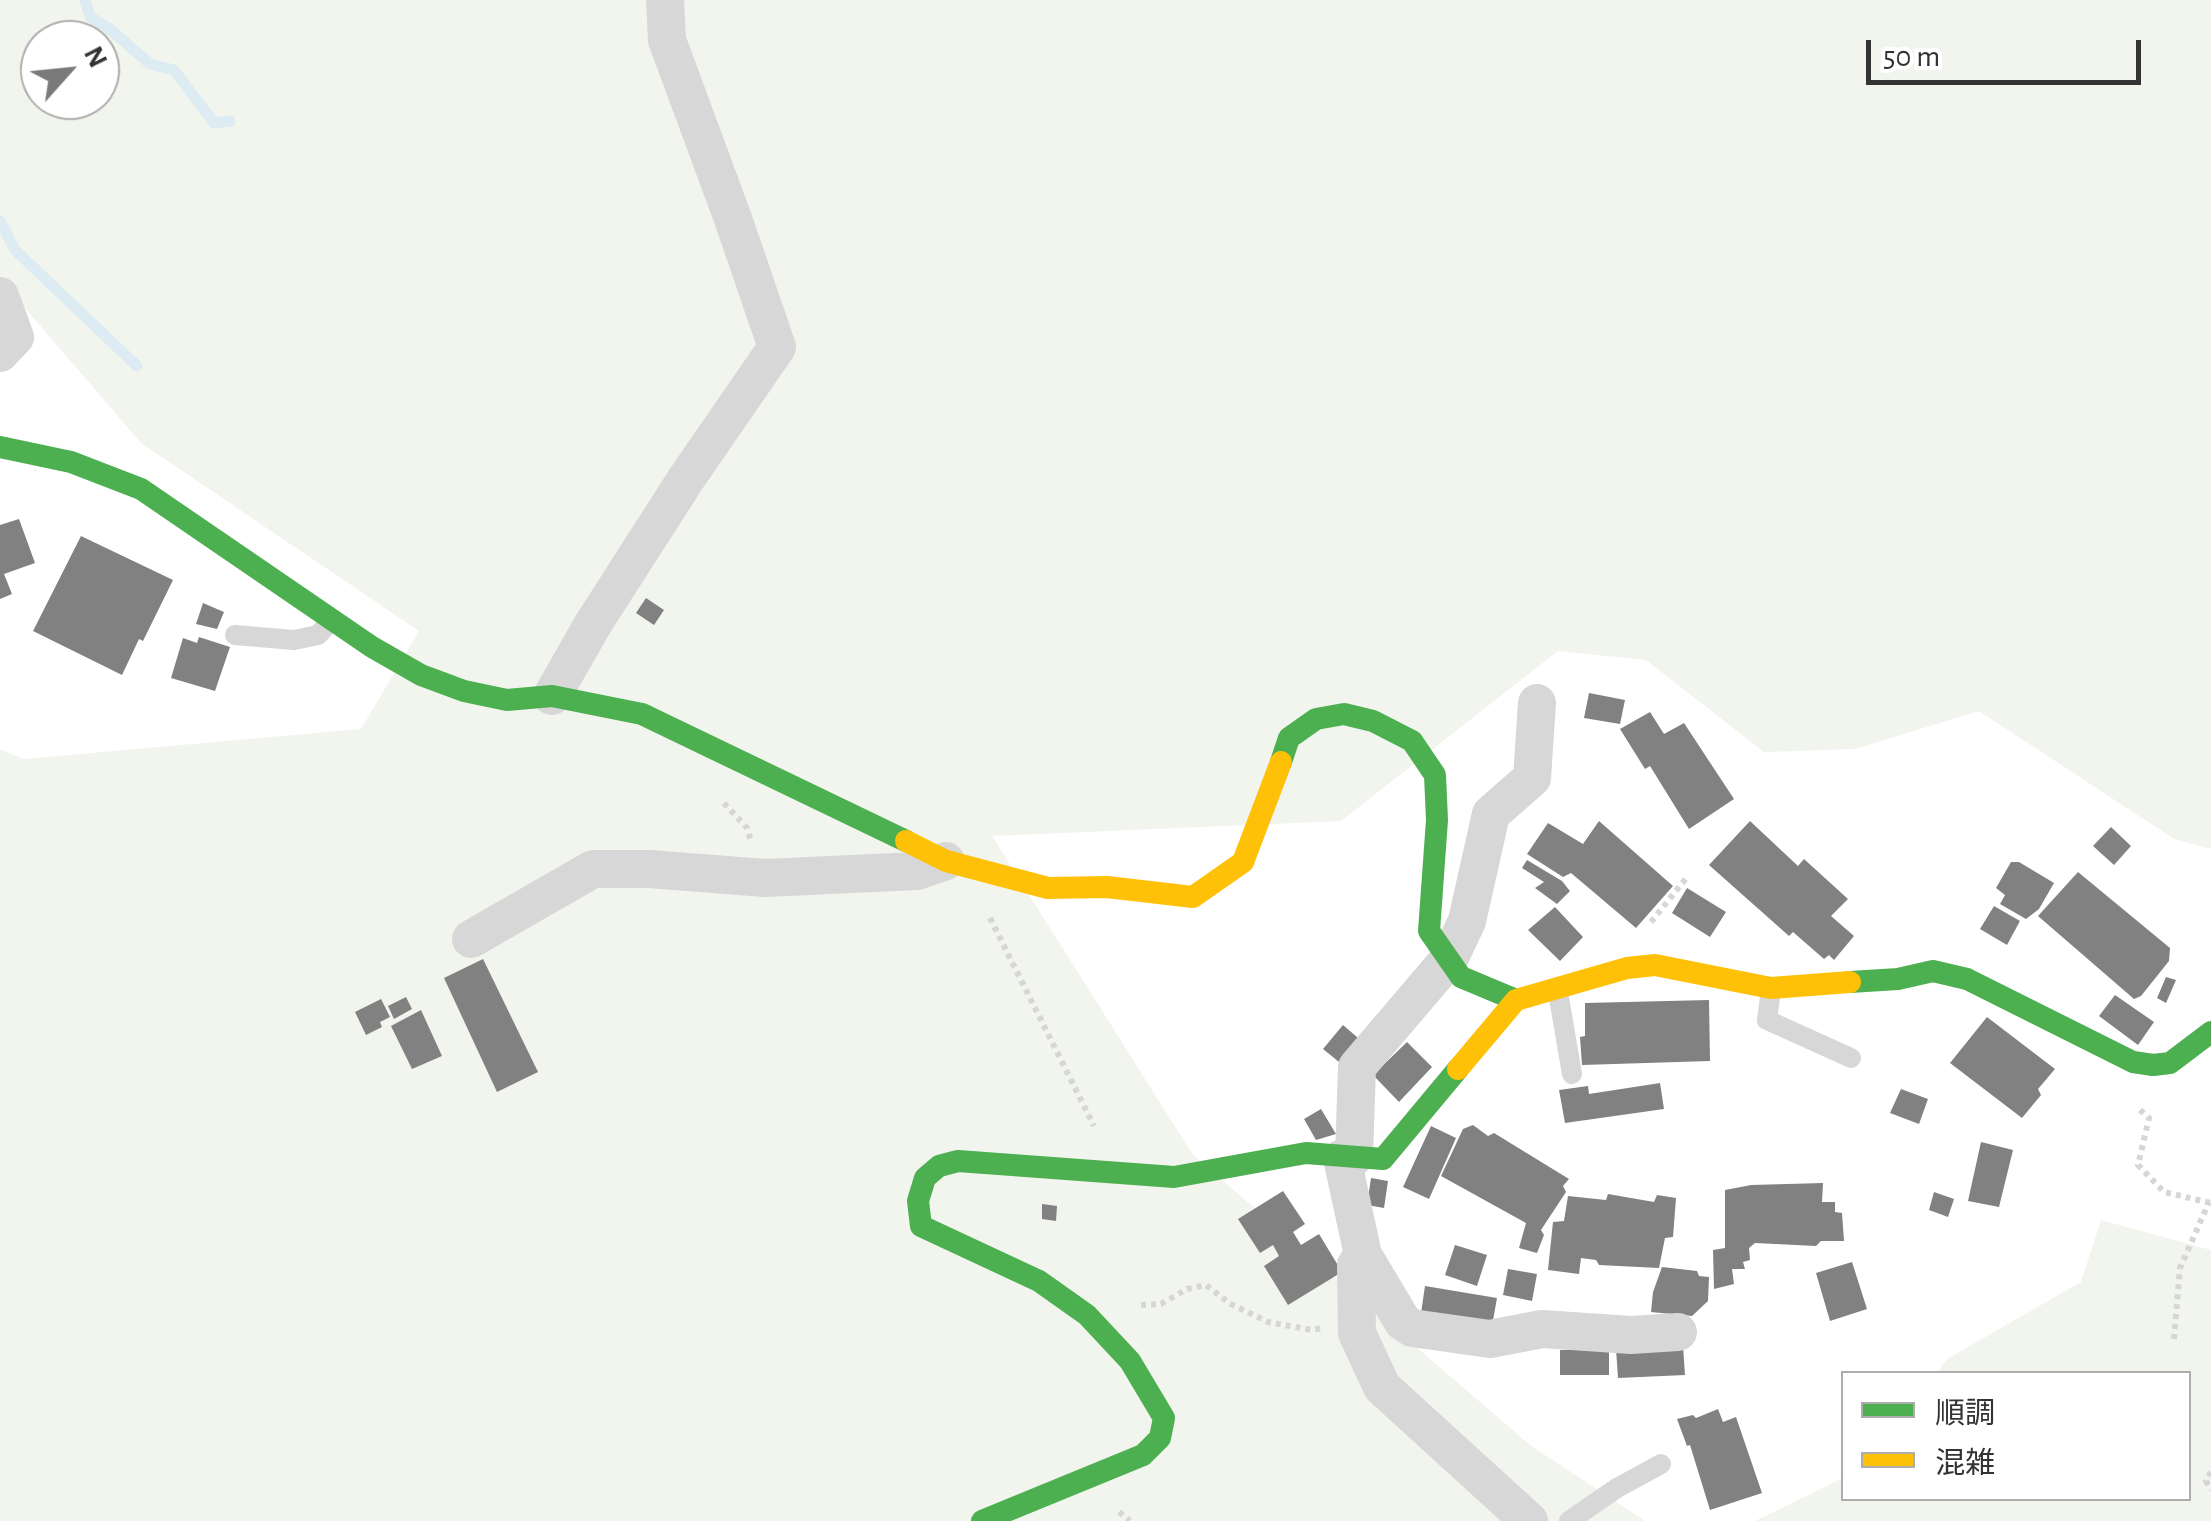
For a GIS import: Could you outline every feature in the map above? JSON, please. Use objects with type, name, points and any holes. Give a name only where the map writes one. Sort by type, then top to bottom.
[{"type":"street","points":[[552,696],[686,479],[777,347],[667,40],[665,0]]},
{"type":"street","points":[[0,296],[15,337],[0,353]]},
{"type":"street","points":[[0,447],[71,462],[140,489],[421,676],[507,700],[552,696],[642,714],[829,801],[946,861],[985,874],[1048,888],[1107,887],[1193,897],[1242,862],[1260,823],[1289,738],[1316,718],[1344,714],[1373,721],[1412,741],[1435,775],[1437,820],[1429,930],[1462,977],[1516,1000],[1627,968],[1654,965],[1771,988],[1898,979],[1932,971],[1967,979],[2133,1062],[2170,1062],[2211,1032]]},
{"type":"street","points":[[1537,703],[1532,778],[1491,814],[1467,920],[1449,959],[1357,1067],[1348,1157],[1363,1256],[1403,1322],[1412,1328],[1490,1339],[1542,1328],[1632,1335],[1678,1332]]},
{"type":"street","points":[[471,939],[594,869],[765,878],[917,871],[946,861]]},
{"type":"street","points":[[982,1521],[1144,1455],[1160,1438],[1164,1418],[1130,1361],[1087,1315],[1040,1281],[922,1226],[918,1201],[924,1178],[939,1166],[958,1160],[1174,1177],[1306,1153],[1383,1158],[1516,1000]]},
{"type":"street","points":[[1363,1256],[1356,1265],[1357,1333],[1382,1387],[1529,1521]]},
{"type":"lane","points":[[235,635],[294,640],[318,635],[333,619]]},
{"type":"lane","points":[[1771,988],[1766,1020],[1851,1058]]},
{"type":"lane","points":[[1558,990],[1572,1074]]},
{"type":"lane","points":[[1569,1521],[1661,1464]]},
{"type":"path","points":[[985,874],[982,901],[1097,1133]]},
{"type":"path","points":[[2134,1105],[2149,1118],[2138,1165],[2164,1192],[2210,1202],[2180,1268],[2174,1339]]},
{"type":"path","points":[[1087,1315],[1106,1309],[1160,1304],[1187,1289],[1206,1285],[1229,1303],[1268,1322],[1312,1330],[1358,1320]]},
{"type":"path","points":[[2211,1472],[2206,1480],[2211,1490]]},
{"type":"shaded area","points":[[0,0],[2211,0],[2211,849],[2174,839],[1979,711],[1855,749],[1764,752],[1646,660],[1558,651],[1341,821],[992,836],[1193,1155],[1530,1445],[1645,1521],[0,1521],[0,749],[24,759],[361,729],[419,631],[141,443],[0,279]]},
{"type":"shaded area","points":[[2101,1220],[2211,1250],[2211,1521],[1755,1521],[1841,1479],[1841,1501],[2191,1501],[2191,1371],[1938,1371],[1947,1359],[2081,1282]]},
{"type":"building","points":[[19,519],[35,563],[4,574],[12,594],[0,599],[0,525]]},
{"type":"building","points":[[81,536],[173,580],[122,675],[33,631]]},
{"type":"building","points":[[646,598],[664,610],[654,625],[636,613]]},
{"type":"building","points":[[203,603],[224,612],[217,629],[196,624]]},
{"type":"building","points":[[199,637],[230,647],[215,691],[171,678],[183,638],[197,643]]},
{"type":"building","points":[[1589,693],[1625,700],[1620,724],[1584,718]]},
{"type":"building","points":[[1650,712],[1664,734],[1684,723],[1734,799],[1689,829],[1650,766],[1645,769],[1620,729]]},
{"type":"building","points":[[1599,821],[1673,886],[1636,928],[1571,873],[1563,877],[1527,854],[1548,823],[1583,844]]},
{"type":"building","points":[[1750,821],[1798,866],[1804,859],[1848,899],[1831,916],[1854,936],[1834,960],[1829,955],[1824,959],[1793,932],[1789,936],[1709,865]]},
{"type":"building","points":[[2111,827],[2131,846],[2114,865],[2093,846]]},
{"type":"building","points":[[1527,860],[1562,881],[1570,891],[1557,904],[1535,888],[1544,882],[1522,868]]},
{"type":"building","points":[[2011,862],[2019,862],[2054,883],[2039,909],[2026,919],[2000,904],[2005,895],[1996,888]]},
{"type":"building","points":[[2078,872],[2170,948],[2169,961],[2141,996],[2134,999],[2038,916]]},
{"type":"building","points":[[1687,888],[1726,912],[1710,937],[1672,913]]},
{"type":"building","points":[[1994,906],[2020,921],[2007,945],[1980,929]]},
{"type":"building","points":[[1555,907],[1583,937],[1560,961],[1528,930]]},
{"type":"building","points":[[483,959],[538,1072],[497,1092],[444,978]]},
{"type":"building","points":[[2166,977],[2176,980],[2166,1003],[2157,998]]},
{"type":"building","points":[[2115,995],[2154,1022],[2138,1045],[2099,1016]]},
{"type":"building","points":[[406,997],[412,1009],[394,1019],[388,1006]]},
{"type":"building","points":[[381,999],[390,1017],[380,1022],[382,1027],[366,1035],[355,1012]]},
{"type":"building","points":[[1709,1000],[1710,1061],[1582,1065],[1580,1037],[1585,1036],[1585,1003]]},
{"type":"building","points":[[421,1010],[442,1056],[412,1069],[391,1026]]},
{"type":"building","points":[[1987,1017],[2055,1069],[2022,1118],[1950,1063]]},
{"type":"building","points":[[1343,1025],[1364,1043],[1344,1066],[1323,1049]]},
{"type":"building","points":[[1407,1042],[1432,1067],[1399,1102],[1373,1075]]},
{"type":"building","points":[[1660,1083],[1664,1109],[1565,1123],[1559,1090],[1588,1086],[1589,1094]]},
{"type":"building","points":[[1901,1089],[1928,1099],[1919,1124],[1890,1113]]},
{"type":"building","points":[[1321,1109],[1336,1134],[1316,1140],[1304,1119]]},
{"type":"building","points":[[1473,1125],[1488,1136],[1494,1133],[1569,1179],[1563,1186],[1566,1192],[1541,1230],[1544,1235],[1537,1253],[1519,1248],[1526,1223],[1441,1176],[1463,1129]]},
{"type":"building","points":[[1431,1126],[1456,1138],[1429,1199],[1403,1187]]},
{"type":"building","points":[[1981,1142],[2013,1150],[1999,1207],[1968,1201]]},
{"type":"building","points":[[1371,1178],[1388,1181],[1384,1208],[1367,1205]]},
{"type":"building","points":[[1823,1183],[1822,1202],[1835,1202],[1835,1212],[1842,1213],[1844,1241],[1821,1241],[1816,1246],[1755,1243],[1749,1248],[1750,1260],[1743,1262],[1745,1269],[1732,1269],[1734,1284],[1714,1289],[1713,1250],[1725,1248],[1725,1190],[1751,1185]]},
{"type":"building","points":[[1283,1191],[1305,1224],[1293,1232],[1301,1245],[1319,1234],[1342,1272],[1288,1305],[1264,1266],[1279,1256],[1273,1245],[1260,1253],[1238,1219]]},
{"type":"building","points":[[1934,1192],[1954,1199],[1948,1217],[1929,1210]]},
{"type":"building","points":[[1608,1194],[1654,1202],[1657,1195],[1676,1198],[1673,1237],[1665,1238],[1659,1268],[1599,1265],[1596,1260],[1581,1258],[1579,1274],[1548,1270],[1553,1222],[1564,1221],[1568,1196],[1606,1200]]},
{"type":"building","points":[[1042,1204],[1057,1206],[1056,1221],[1042,1219]]},
{"type":"building","points":[[1455,1245],[1487,1255],[1477,1286],[1445,1275]]},
{"type":"building","points":[[1852,1262],[1867,1309],[1830,1321],[1816,1273]]},
{"type":"building","points":[[1662,1267],[1697,1271],[1699,1276],[1709,1277],[1708,1301],[1692,1316],[1651,1312]]},
{"type":"building","points":[[1508,1269],[1537,1274],[1532,1301],[1503,1295]]},
{"type":"building","points":[[1425,1286],[1497,1298],[1492,1326],[1421,1313]]},
{"type":"building","points":[[1683,1346],[1685,1375],[1618,1378],[1616,1349]]},
{"type":"building","points":[[1560,1350],[1609,1350],[1609,1375],[1560,1375]]},
{"type":"building","points":[[1718,1409],[1723,1422],[1736,1417],[1762,1493],[1710,1510],[1690,1445],[1687,1446],[1677,1419],[1693,1415],[1696,1418]]},
{"type":"waterway","points":[[85,0],[90,17],[150,64],[174,70],[214,123],[230,121]]},
{"type":"waterway","points":[[0,221],[15,250],[137,366]]},
{"type":"traffic: fast","points":[[0,447],[71,462],[141,489],[372,647],[421,675],[464,691],[507,700],[552,696],[642,714],[906,841]]},
{"type":"traffic: fast","points":[[1281,762],[1289,738],[1316,719],[1344,714],[1373,721],[1412,741],[1435,775],[1437,820],[1429,931],[1461,977],[1516,1000]]},
{"type":"traffic: fast","points":[[1850,982],[1898,979],[1933,971],[1967,979],[2133,1062],[2153,1065],[2170,1063],[2211,1032]]},
{"type":"traffic: fast","points":[[982,1521],[1143,1455],[1160,1438],[1164,1418],[1130,1361],[1087,1315],[1039,1281],[921,1226],[918,1201],[925,1178],[939,1166],[958,1161],[1174,1177],[1306,1153],[1383,1159],[1458,1069]]},
{"type":"traffic: slow","points":[[906,841],[946,861],[1048,888],[1107,887],[1193,897],[1243,862],[1281,762]]},
{"type":"traffic: slow","points":[[1458,1069],[1516,1000],[1627,968],[1655,965],[1771,988],[1850,982]]}]
